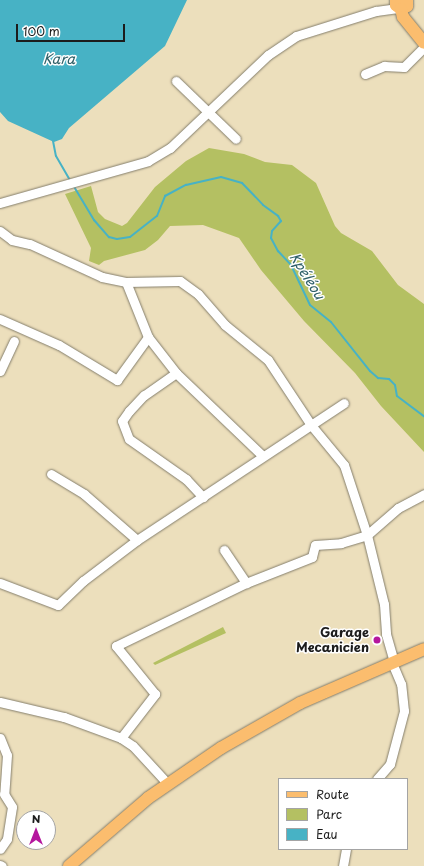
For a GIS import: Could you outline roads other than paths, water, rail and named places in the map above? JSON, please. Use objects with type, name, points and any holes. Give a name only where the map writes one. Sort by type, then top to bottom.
[{"type":"main road","points":[[401,4],[410,25],[424,43]]},
{"type":"main road","points":[[69,866],[168,784],[214,752],[300,702],[424,649]]},
{"type":"street","points":[[0,203],[58,188],[92,176],[148,161],[170,148],[268,54],[296,36],[401,4]]},
{"type":"street","points":[[365,74],[384,66],[404,67],[424,47]]},
{"type":"street","points":[[176,81],[207,113],[236,139]]},
{"type":"street","points":[[0,231],[12,240],[30,244],[102,277],[126,282],[180,281],[198,294],[225,325],[268,360],[310,425],[344,465],[367,535],[384,604],[386,634],[393,662],[402,684],[404,711],[390,764],[378,778]]},
{"type":"street","points":[[126,282],[148,337],[176,373],[263,456]]},
{"type":"street","points":[[0,319],[59,345],[117,380],[148,337]]},
{"type":"street","points":[[0,371],[14,340]]},
{"type":"street","points":[[176,373],[144,395],[129,411],[122,422],[129,439],[186,479],[203,497]]},
{"type":"street","points":[[0,583],[58,605],[83,580],[136,540],[344,403]]},
{"type":"street","points":[[51,474],[84,494],[136,540]]},
{"type":"street","points":[[121,738],[155,694],[116,646],[246,583],[312,556],[315,545],[341,543],[367,535],[398,508],[424,494]]},
{"type":"street","points":[[224,550],[246,583]]},
{"type":"street","points":[[0,702],[64,717],[121,738],[133,746],[168,784]]},
{"type":"street","points":[[0,738],[7,755],[4,794],[12,808],[8,839],[0,849]]},
{"type":"street","points":[[343,866],[346,850]]},
{"type":"water","name":"Kara","points":[[0,0],[187,0],[165,46],[69,128],[62,139],[54,142],[8,121],[0,112]]},
{"type":"waterway","name":"Kpéléou","points":[[53,141],[56,156],[70,180]]},
{"type":"waterway","name":"Kpéléou","points":[[73,185],[94,220],[109,237],[117,239],[130,237],[157,216],[165,196],[186,185],[221,177],[242,183],[263,205],[278,216],[281,221],[272,231],[271,238],[278,251],[291,265],[310,305],[331,322],[370,371],[378,378],[389,379],[395,385],[397,396],[424,416]]},
{"type":"place","name":"Garage Mecanicien","points":[[377,640]]}]
